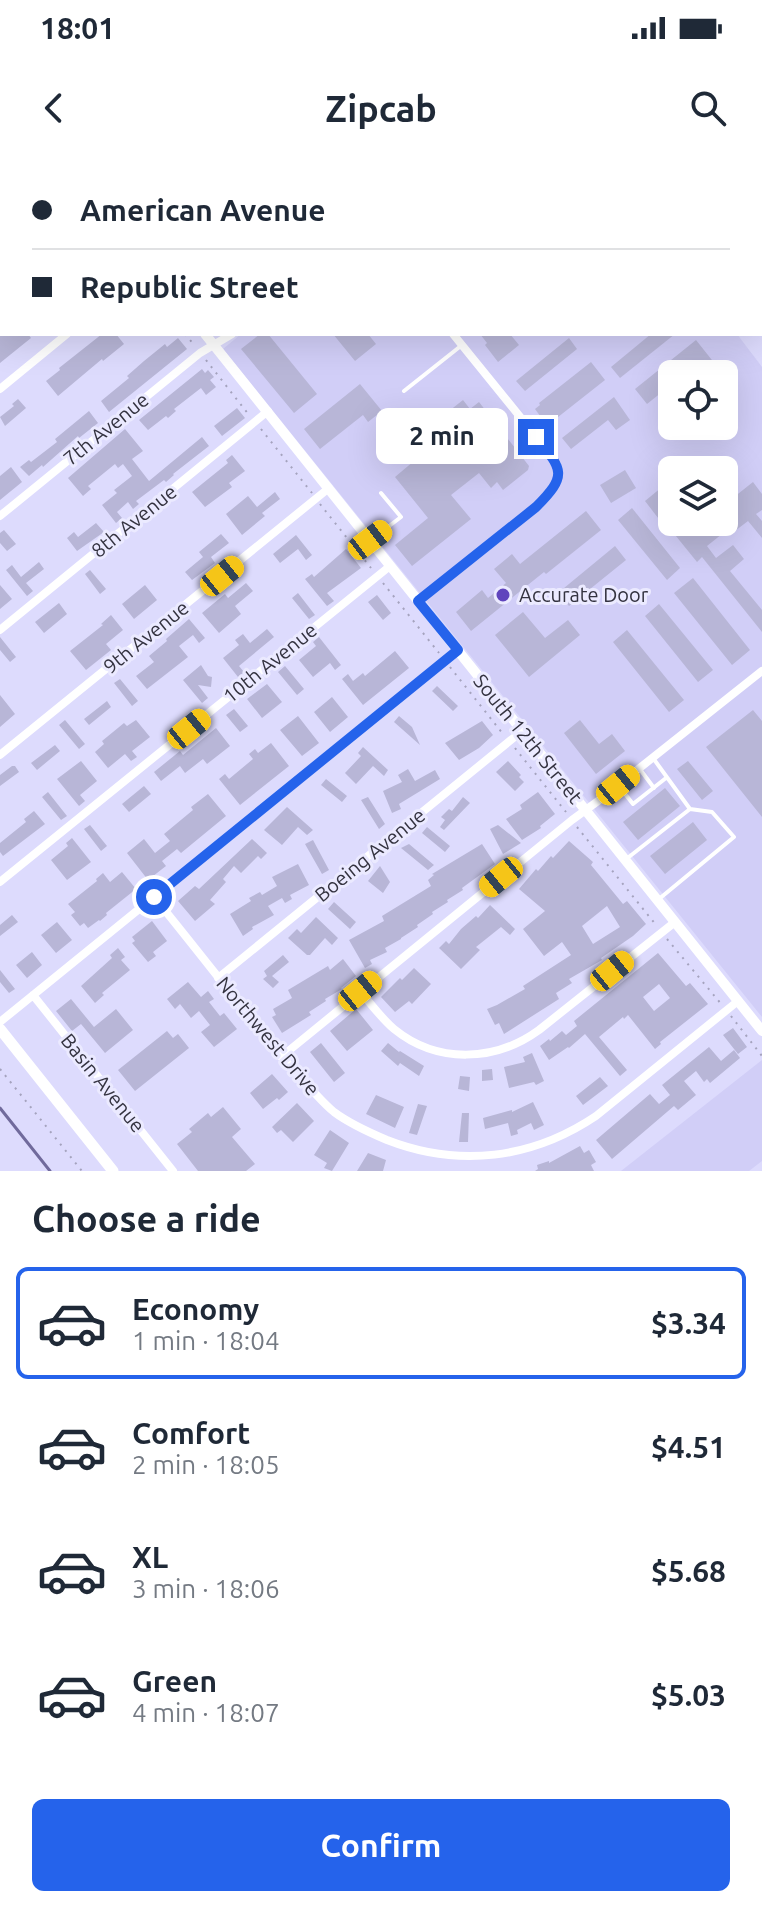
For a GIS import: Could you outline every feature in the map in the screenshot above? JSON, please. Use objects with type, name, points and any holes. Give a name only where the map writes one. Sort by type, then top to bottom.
[{"type":"main road","points":[[0,1029],[113,1171]]},
{"type":"street","points":[[0,389],[65,336]]},
{"type":"street","name":"South 12th Street","points":[[207,336],[762,1031]]},
{"type":"street","name":"7th Avenue","points":[[0,516],[200,353],[229,336]]},
{"type":"street","points":[[418,601],[536,507],[554,490],[558,479],[555,460],[455,336]]},
{"type":"street","name":"8th Avenue","points":[[0,630],[268,411]]},
{"type":"street","name":"9th Avenue","points":[[0,755],[329,488]]},
{"type":"street","name":"10th Avenue","points":[[0,882],[390,566]]},
{"type":"street","points":[[0,1022],[458,650]]},
{"type":"street","points":[[281,1057],[572,820],[762,671]]},
{"type":"street","name":"Boeing Avenue","points":[[218,978],[522,731]]},
{"type":"street","name":"Northwest Drive","points":[[154,897],[281,1057],[331,1109],[370,1133],[417,1150],[442,1155],[500,1155],[530,1149],[577,1130],[738,1001]]},
{"type":"street","points":[[360,991],[388,1024],[424,1047],[457,1054],[488,1053],[530,1037],[675,922]]},
{"type":"street","name":"Basin Avenue","points":[[33,995],[173,1171]]},
{"type":"lane","points":[[404,391],[462,345]]},
{"type":"lane","points":[[370,540],[401,517],[381,493]]},
{"type":"lane","points":[[653,758],[690,809],[712,812],[734,837],[657,900]]},
{"type":"lane","points":[[639,768],[654,788]]},
{"type":"lane","points":[[618,785],[633,804],[667,778]]},
{"type":"lane","points":[[625,860],[690,809]]},
{"type":"path","points":[[187,336],[762,1056]]},
{"type":"path","points":[[0,1069],[82,1171]]},
{"type":"shaded area","points":[[239,336],[739,336],[762,367],[762,1017],[223,349]]},
{"type":"shaded area","points":[[762,1060],[762,1161],[749,1171],[621,1171]]},
{"type":"building","points":[[0,336],[30,336],[31,338],[0,363]]},
{"type":"building","points":[[99,336],[118,336],[124,344],[58,396],[46,381]]},
{"type":"building","points":[[257,336],[270,336],[317,394],[294,413],[241,349]]},
{"type":"building","points":[[335,336],[370,336],[376,344],[355,361]]},
{"type":"building","points":[[482,336],[512,336],[519,345],[498,362],[485,345],[487,343]]},
{"type":"building","points":[[649,336],[672,336],[620,378],[611,367]]},
{"type":"building","points":[[178,338],[187,349],[109,412],[101,401],[144,361]]},
{"type":"building","points":[[569,338],[577,349],[525,391],[516,381]]},
{"type":"building","points":[[696,340],[712,360],[671,360]]},
{"type":"building","points":[[591,362],[605,380],[546,424],[535,409],[539,403]]},
{"type":"building","points":[[202,369],[205,373],[208,370],[214,377],[210,380],[216,387],[206,395],[201,388],[174,409],[176,411],[168,418],[166,416],[148,430],[139,420]]},
{"type":"building","points":[[658,371],[658,395],[647,404],[635,389]]},
{"type":"building","points":[[360,384],[382,411],[368,422],[363,415],[320,449],[304,429]]},
{"type":"building","points":[[614,397],[630,420],[616,430],[608,420],[571,449],[562,438]]},
{"type":"building","points":[[18,399],[26,408],[5,426],[0,417]]},
{"type":"building","points":[[463,400],[470,409],[479,402],[529,466],[528,470],[503,490],[497,482],[491,488],[479,473],[451,495],[471,519],[412,566],[395,545],[428,518],[395,477],[427,450],[416,437]]},
{"type":"building","points":[[237,408],[245,418],[222,436],[214,426]]},
{"type":"building","points":[[89,411],[98,423],[29,476],[20,467],[57,442],[55,439]]},
{"type":"building","points":[[125,429],[143,451],[132,459],[149,481],[202,437],[209,446],[166,482],[164,480],[136,501],[139,504],[133,509],[128,502],[117,512],[122,518],[116,523],[102,505],[117,493],[114,490],[132,476],[123,464],[118,468],[115,464],[88,486],[91,489],[83,496],[68,478]]},
{"type":"building","points":[[232,455],[245,471],[229,483],[232,487],[205,507],[192,492],[228,463],[226,460]]},
{"type":"building","points":[[11,467],[22,482],[0,500],[0,476]]},
{"type":"building","points":[[625,470],[636,488],[611,503],[600,485]]},
{"type":"building","points":[[753,482],[762,494],[762,510],[756,514],[762,521],[762,538],[748,521],[738,529],[738,494]]},
{"type":"building","points":[[658,490],[658,518],[645,501]]},
{"type":"building","points":[[275,492],[280,499],[242,535],[226,514],[248,496],[257,507]]},
{"type":"building","points":[[632,508],[680,568],[667,580],[618,520]]},
{"type":"building","points":[[586,511],[601,530],[471,631],[456,612],[482,590],[488,598],[506,583],[494,569],[512,554],[520,564]]},
{"type":"building","points":[[96,523],[104,532],[77,551],[67,538],[74,532],[78,537]]},
{"type":"building","points":[[4,530],[16,544],[7,551],[0,543],[0,533]]},
{"type":"building","points":[[221,534],[229,543],[211,557],[215,563],[192,580],[185,572],[203,557],[199,552]]},
{"type":"building","points":[[296,535],[312,555],[306,560],[298,549],[280,563],[273,554]]},
{"type":"building","points":[[676,536],[720,536],[707,546],[716,558],[733,545],[744,559],[730,571],[762,610],[762,632],[702,557],[697,562]]},
{"type":"building","points":[[615,546],[626,560],[569,606],[558,593]]},
{"type":"building","points":[[346,549],[361,568],[327,593],[334,601],[327,606],[305,579],[312,574],[314,577]]},
{"type":"building","points":[[39,562],[44,569],[26,583],[33,591],[27,596],[6,570],[12,565],[21,577]]},
{"type":"building","points":[[90,570],[106,589],[100,594],[85,574]]},
{"type":"building","points":[[693,578],[750,650],[732,665],[674,593]]},
{"type":"building","points":[[246,583],[253,591],[235,606],[241,614],[219,633],[202,613],[225,594],[228,598]]},
{"type":"building","points":[[0,585],[12,599],[0,609]]},
{"type":"building","points":[[145,585],[157,600],[134,619],[122,604]]},
{"type":"building","points":[[298,593],[315,615],[309,619],[292,598]]},
{"type":"building","points":[[377,595],[391,613],[383,620],[368,602]]},
{"type":"building","points":[[59,603],[67,614],[44,633],[35,622]]},
{"type":"building","points":[[659,604],[713,670],[698,682],[645,616]]},
{"type":"building","points":[[523,612],[545,638],[568,620],[580,635],[529,677],[495,635]]},
{"type":"building","points":[[111,615],[123,630],[106,644],[111,650],[86,670],[70,651]]},
{"type":"building","points":[[189,619],[205,638],[199,643],[193,635],[179,646],[188,657],[147,689],[136,676],[154,662],[149,656]]},
{"type":"building","points":[[267,629],[274,637],[239,666],[244,672],[238,677],[223,658],[239,645],[235,640],[243,634],[250,643]]},
{"type":"building","points":[[627,630],[684,700],[669,712],[613,642]]},
{"type":"building","points":[[0,637],[16,657],[10,662],[0,650]]},
{"type":"building","points":[[319,637],[341,665],[335,670],[330,663],[313,677],[299,660],[316,646],[313,642]]},
{"type":"building","points":[[395,651],[409,668],[363,705],[342,679],[348,674],[353,681],[363,673],[365,676]]},
{"type":"building","points":[[201,665],[212,677],[211,687],[198,685],[208,698],[202,703],[183,680]]},
{"type":"building","points":[[285,666],[304,689],[297,695],[278,672]]},
{"type":"building","points":[[120,679],[138,701],[132,706],[114,683]]},
{"type":"building","points":[[267,684],[282,702],[262,718],[247,699]]},
{"type":"building","points":[[437,686],[458,706],[453,711],[432,691]]},
{"type":"building","points":[[0,695],[15,714],[0,727]]},
{"type":"building","points":[[332,697],[348,717],[330,732],[314,712]]},
{"type":"building","points":[[107,701],[111,707],[89,725],[84,719]]},
{"type":"building","points":[[234,709],[248,726],[240,732],[226,715]]},
{"type":"building","points":[[753,710],[762,721],[762,817],[706,747]]},
{"type":"building","points":[[298,716],[319,743],[302,756],[280,730]]},
{"type":"building","points":[[399,716],[412,727],[420,745],[394,722]]},
{"type":"building","points":[[65,720],[85,744],[79,749],[59,725]]},
{"type":"building","points":[[136,720],[150,737],[132,751],[137,757],[131,761],[125,754],[108,768],[95,752],[104,744],[102,741],[124,723],[127,726]]},
{"type":"building","points":[[580,720],[599,744],[612,734],[625,751],[596,774],[564,733]]},
{"type":"building","points":[[482,721],[493,735],[459,760],[445,743]]},
{"type":"building","points":[[216,728],[230,746],[207,764],[203,759],[185,773],[180,766],[161,781],[154,772],[180,751],[183,755]]},
{"type":"building","points":[[271,743],[289,766],[240,805],[219,779],[225,774],[229,779],[253,759],[249,754],[255,749],[258,753]]},
{"type":"building","points":[[55,745],[60,751],[37,770],[31,763]]},
{"type":"building","points":[[363,747],[388,770],[384,776],[373,766],[356,784],[345,773],[361,756],[358,753]]},
{"type":"building","points":[[81,761],[97,781],[80,795],[85,801],[79,806],[57,779]]},
{"type":"building","points":[[508,761],[524,782],[515,791],[496,772]]},
{"type":"building","points":[[688,761],[713,791],[702,800],[677,769]]},
{"type":"building","points":[[12,766],[19,772],[0,786],[0,775]]},
{"type":"building","points":[[408,769],[415,781],[435,770],[440,779],[399,804],[401,809],[392,813],[383,791],[402,782],[398,775]]},
{"type":"building","points":[[326,779],[347,796],[342,802],[321,785]]},
{"type":"building","points":[[144,786],[151,794],[129,812],[122,804]]},
{"type":"building","points":[[665,788],[680,806],[638,840],[623,822]]},
{"type":"building","points":[[48,792],[67,816],[61,820],[42,797]]},
{"type":"building","points":[[538,792],[555,814],[522,840],[506,819],[522,809],[520,805]]},
{"type":"building","points":[[208,794],[226,816],[181,853],[177,849],[162,861],[166,866],[148,880],[127,853],[144,839],[155,853],[170,841],[164,834]]},
{"type":"building","points":[[368,797],[385,824],[379,829],[361,800]]},
{"type":"building","points":[[463,797],[470,803],[444,830],[440,827],[445,820],[441,817],[449,809],[452,811]]},
{"type":"building","points":[[287,807],[313,830],[307,835],[298,827],[282,845],[264,830]]},
{"type":"building","points":[[34,811],[45,824],[3,856],[0,843],[26,822],[24,819]]},
{"type":"building","points":[[693,822],[707,840],[665,874],[650,856]]},
{"type":"building","points":[[90,825],[107,846],[101,851],[84,829]]},
{"type":"building","points":[[498,825],[521,843],[503,854],[490,829]]},
{"type":"building","points":[[427,827],[450,846],[445,852],[422,833]]},
{"type":"building","points":[[72,838],[91,862],[67,880],[51,860],[68,846],[66,843]]},
{"type":"building","points":[[252,839],[267,853],[261,859],[258,856],[241,873],[234,866],[223,879],[226,882],[210,900],[215,904],[195,921],[178,901],[195,886],[199,889]]},
{"type":"building","points":[[313,840],[329,870],[322,874],[305,844]]},
{"type":"building","points":[[569,841],[593,862],[591,865],[623,904],[627,901],[646,924],[602,960],[569,979],[572,983],[556,993],[559,999],[504,1034],[487,1009],[525,989],[523,986],[571,955],[562,942],[544,956],[523,929],[545,911],[519,889],[536,869],[538,871],[551,856],[553,858]],"holes":[[[607,906],[620,927],[593,944],[582,926]]]},
{"type":"building","points":[[409,844],[434,865],[428,870],[401,848]]},
{"type":"building","points":[[482,844],[495,864],[432,912],[418,927],[385,948],[387,952],[370,960],[372,964],[365,968],[349,940],[384,921],[382,916],[431,886],[428,880],[432,874]]},
{"type":"building","points":[[298,864],[309,885],[290,895],[292,899],[285,903],[282,898],[268,906],[274,915],[252,927],[243,936],[230,914],[251,901],[249,898],[277,886],[272,877]]},
{"type":"building","points":[[380,866],[390,882],[383,893],[368,881]]},
{"type":"building","points":[[122,872],[136,889],[100,921],[88,928],[84,923],[80,926],[71,915],[75,912],[68,904],[103,873],[110,882]]},
{"type":"building","points":[[334,902],[356,922],[350,929],[328,909]]},
{"type":"building","points":[[490,905],[515,929],[510,935],[501,927],[476,947],[480,950],[461,969],[439,948],[446,941],[449,944],[461,929]]},
{"type":"building","points":[[12,915],[18,922],[0,936],[0,925]]},
{"type":"building","points":[[316,917],[338,938],[332,945],[325,938],[307,955],[288,938],[297,929],[301,933]]},
{"type":"building","points":[[152,921],[167,941],[153,952],[156,956],[148,962],[132,943],[135,941],[132,937]]},
{"type":"building","points":[[57,922],[72,940],[56,953],[41,935]]},
{"type":"building","points":[[118,948],[125,957],[121,960],[130,970],[102,993],[104,995],[95,1003],[81,986],[112,958],[110,955]]},
{"type":"building","points":[[32,952],[42,965],[27,978],[16,965]]},
{"type":"building","points":[[658,953],[686,986],[690,983],[708,1004],[655,1049],[628,1015],[623,1017],[599,1037],[627,1070],[620,1076],[585,1034],[549,1060],[540,1046],[562,1031],[566,1035],[577,1026],[574,1021]],"holes":[[[659,984],[670,998],[654,1011],[643,997]]]},
{"type":"building","points":[[283,955],[289,962],[272,976],[279,982],[273,988],[263,979],[267,976],[264,971]]},
{"type":"building","points":[[343,959],[356,976],[309,1012],[311,1015],[282,1033],[272,1017],[276,1015],[273,1009],[292,998],[288,990],[328,966],[330,970]]},
{"type":"building","points":[[414,968],[431,984],[412,1004],[409,1001],[395,1012],[381,997]]},
{"type":"building","points":[[0,970],[15,989],[9,993],[0,982]]},
{"type":"building","points":[[188,982],[201,997],[208,991],[214,999],[209,1002],[220,1016],[224,1013],[237,1029],[214,1047],[201,1032],[210,1025],[199,1011],[191,1018],[180,1004],[175,1009],[167,999]]},
{"type":"building","points":[[71,999],[94,1027],[116,1009],[133,1030],[105,1053],[81,1024],[72,1031],[56,1011]]},
{"type":"building","points":[[356,1009],[373,1030],[347,1051],[330,1031]]},
{"type":"building","points":[[733,1028],[747,1047],[738,1054],[723,1035]]},
{"type":"building","points":[[167,1031],[173,1038],[178,1034],[189,1048],[135,1091],[118,1070]]},
{"type":"building","points":[[321,1043],[345,1073],[334,1082],[310,1052]]},
{"type":"building","points":[[388,1043],[424,1066],[419,1076],[400,1063],[398,1066],[381,1051]]},
{"type":"building","points":[[709,1047],[721,1061],[734,1050],[740,1058],[710,1083],[707,1079],[704,1082],[696,1071],[684,1081],[696,1095],[678,1110],[674,1106],[612,1159],[596,1140],[650,1094],[659,1104],[670,1095],[662,1085]]},
{"type":"building","points":[[532,1053],[544,1081],[509,1088],[504,1067],[525,1062],[523,1057]]},
{"type":"building","points":[[492,1069],[493,1080],[482,1081],[482,1070]]},
{"type":"building","points":[[272,1074],[288,1092],[263,1109],[250,1093]]},
{"type":"building","points":[[460,1076],[470,1077],[469,1091],[458,1089]]},
{"type":"building","points":[[600,1077],[608,1086],[583,1105],[576,1096]]},
{"type":"building","points":[[376,1095],[404,1107],[395,1128],[366,1114]]},
{"type":"building","points":[[533,1102],[544,1125],[534,1130],[531,1123],[511,1136],[508,1123],[485,1129],[483,1118],[512,1112]]},
{"type":"building","points":[[297,1103],[314,1121],[293,1142],[281,1130],[277,1133],[272,1127]]},
{"type":"building","points":[[418,1104],[427,1106],[417,1135],[409,1133]]},
{"type":"building","points":[[223,1107],[241,1129],[232,1137],[255,1164],[246,1171],[198,1171],[177,1144],[208,1113],[211,1117]]},
{"type":"building","points":[[462,1113],[469,1113],[468,1142],[459,1142]]},
{"type":"building","points":[[330,1130],[349,1143],[332,1171],[324,1168],[327,1163],[314,1155]]},
{"type":"building","points":[[580,1146],[584,1153],[589,1150],[596,1162],[591,1165],[594,1171],[535,1171],[537,1165],[549,1163]]},
{"type":"building","points":[[368,1153],[386,1160],[383,1171],[357,1171]]},
{"type":"waterway","points":[[0,1108],[50,1171]]},
{"type":"place","name":"Accurate Door","points":[[503,595]]},
{"type":"route","points":[[154,897],[458,650],[418,601],[554,490],[558,468],[536,437]]}]
